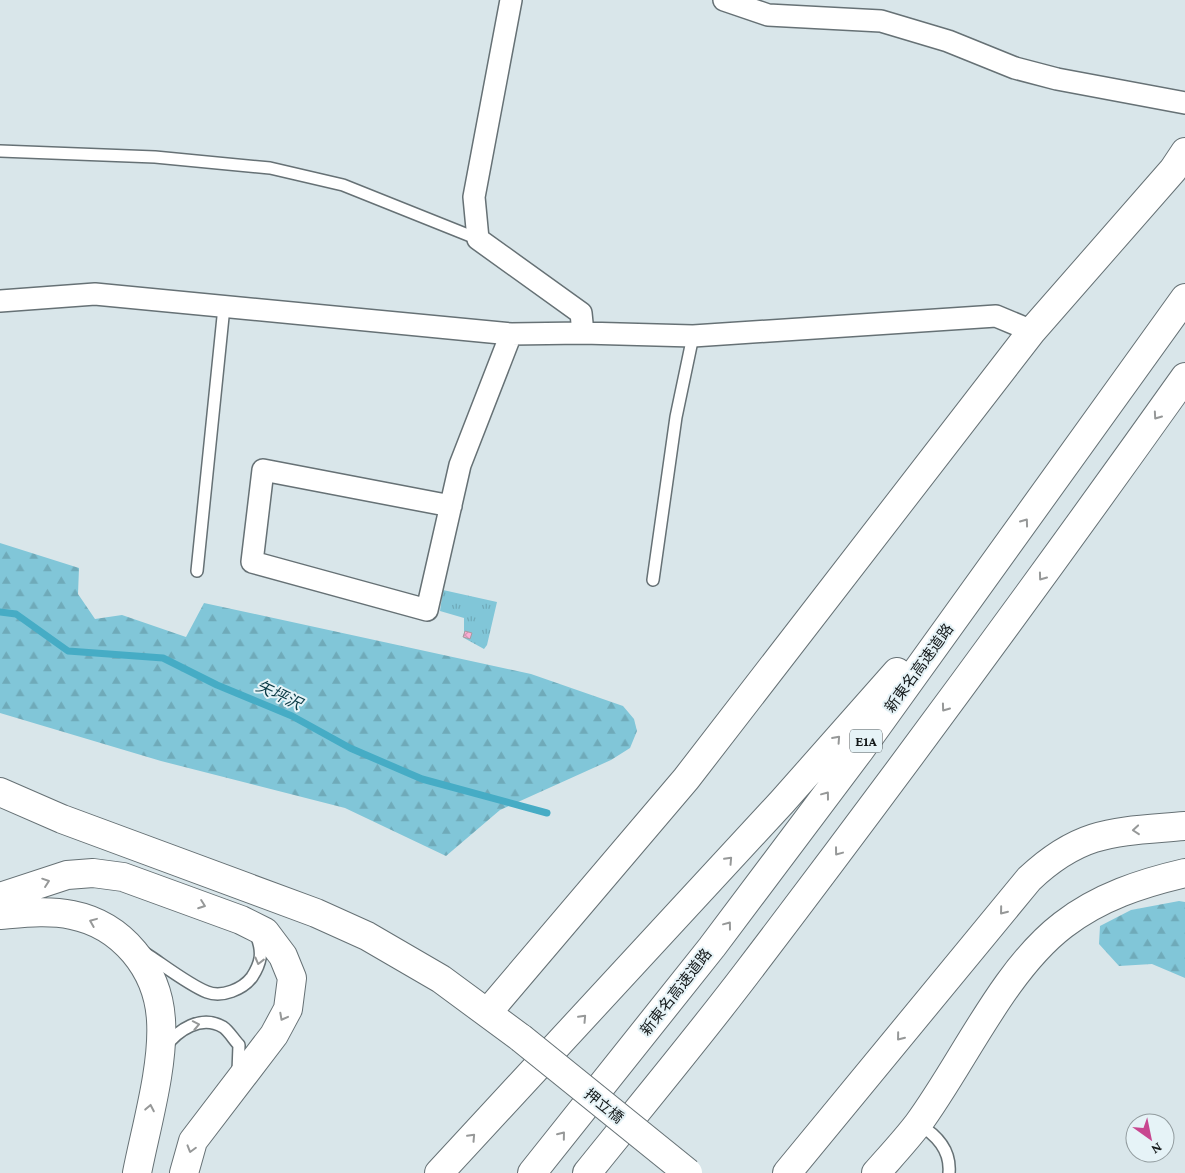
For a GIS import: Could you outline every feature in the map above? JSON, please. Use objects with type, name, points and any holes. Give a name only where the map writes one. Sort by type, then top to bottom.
[{"type":"main road","points":[[488,1012],[686,779],[1032,332],[1173,170],[1185,152]]},
{"type":"main road","name":"新東名高速道路","points":[[532,1173],[718,940],[1005,550],[1185,298]]},
{"type":"main road","points":[[587,1173],[745,975],[896,774],[1061,551],[1185,376]]},
{"type":"main road","points":[[439,1173],[782,802],[1005,550]]},
{"type":"main road","name":"押立橋","points":[[0,792],[62,819],[316,913],[367,936],[441,979],[488,1012],[688,1173]]},
{"type":"main road","points":[[786,1173],[1029,879],[1048,861],[1073,845],[1109,833],[1185,826]]},
{"type":"main road","points":[[0,897],[67,875],[93,873],[123,877],[241,920],[265,932],[283,956],[292,978],[288,1009],[274,1035],[193,1141],[184,1173]]},
{"type":"main road","points":[[876,1173],[918,1124],[1006,990],[1032,954],[1063,925],[1093,906],[1126,889],[1185,873]]},
{"type":"main road","points":[[0,915],[33,912],[73,915],[101,925],[123,939],[144,965],[155,988],[161,1022],[159,1054],[137,1173]]},
{"type":"street","points":[[511,0],[474,198],[478,239],[581,313],[583,333]]},
{"type":"street","points":[[724,0],[768,16],[881,21],[948,41],[1015,68],[1057,79],[1185,104]]},
{"type":"street","points":[[0,301],[95,294],[511,334],[583,333],[693,336],[996,316],[1032,332]]},
{"type":"street","points":[[451,506],[263,470],[252,562],[427,610],[451,506],[460,465],[511,334]]},
{"type":"lane","points":[[0,151],[155,157],[270,168],[343,185],[478,239]]},
{"type":"lane","points":[[197,571],[224,307]]},
{"type":"lane","points":[[653,580],[676,417],[693,336]]},
{"type":"lane","points":[[123,939],[208,993],[233,991],[247,983],[259,967],[262,950],[256,935],[241,920]]},
{"type":"lane","points":[[159,1054],[172,1039],[188,1026],[208,1022],[223,1028],[239,1045],[237,1083]]},
{"type":"lane","points":[[918,1124],[934,1133],[951,1159],[949,1173]]},
{"type":"green space","points":[[0,543],[79,568],[78,594],[95,619],[122,615],[186,637],[204,603],[531,674],[623,706],[634,719],[637,731],[630,748],[611,760],[500,810],[446,856],[345,808],[161,761],[0,713]]},
{"type":"green space","points":[[443,590],[497,602],[487,645],[484,649],[464,638],[464,618],[440,611]]},
{"type":"green space","points":[[1179,901],[1185,902],[1185,978],[1152,964],[1119,966],[1099,944],[1100,926],[1131,910]]},
{"type":"building","points":[[465,631],[472,633],[470,639],[463,637]]},
{"type":"waterway","name":"矢坪沢","points":[[0,612],[16,614],[68,651],[163,658],[217,685],[292,716],[350,748],[422,779],[547,813]]}]
